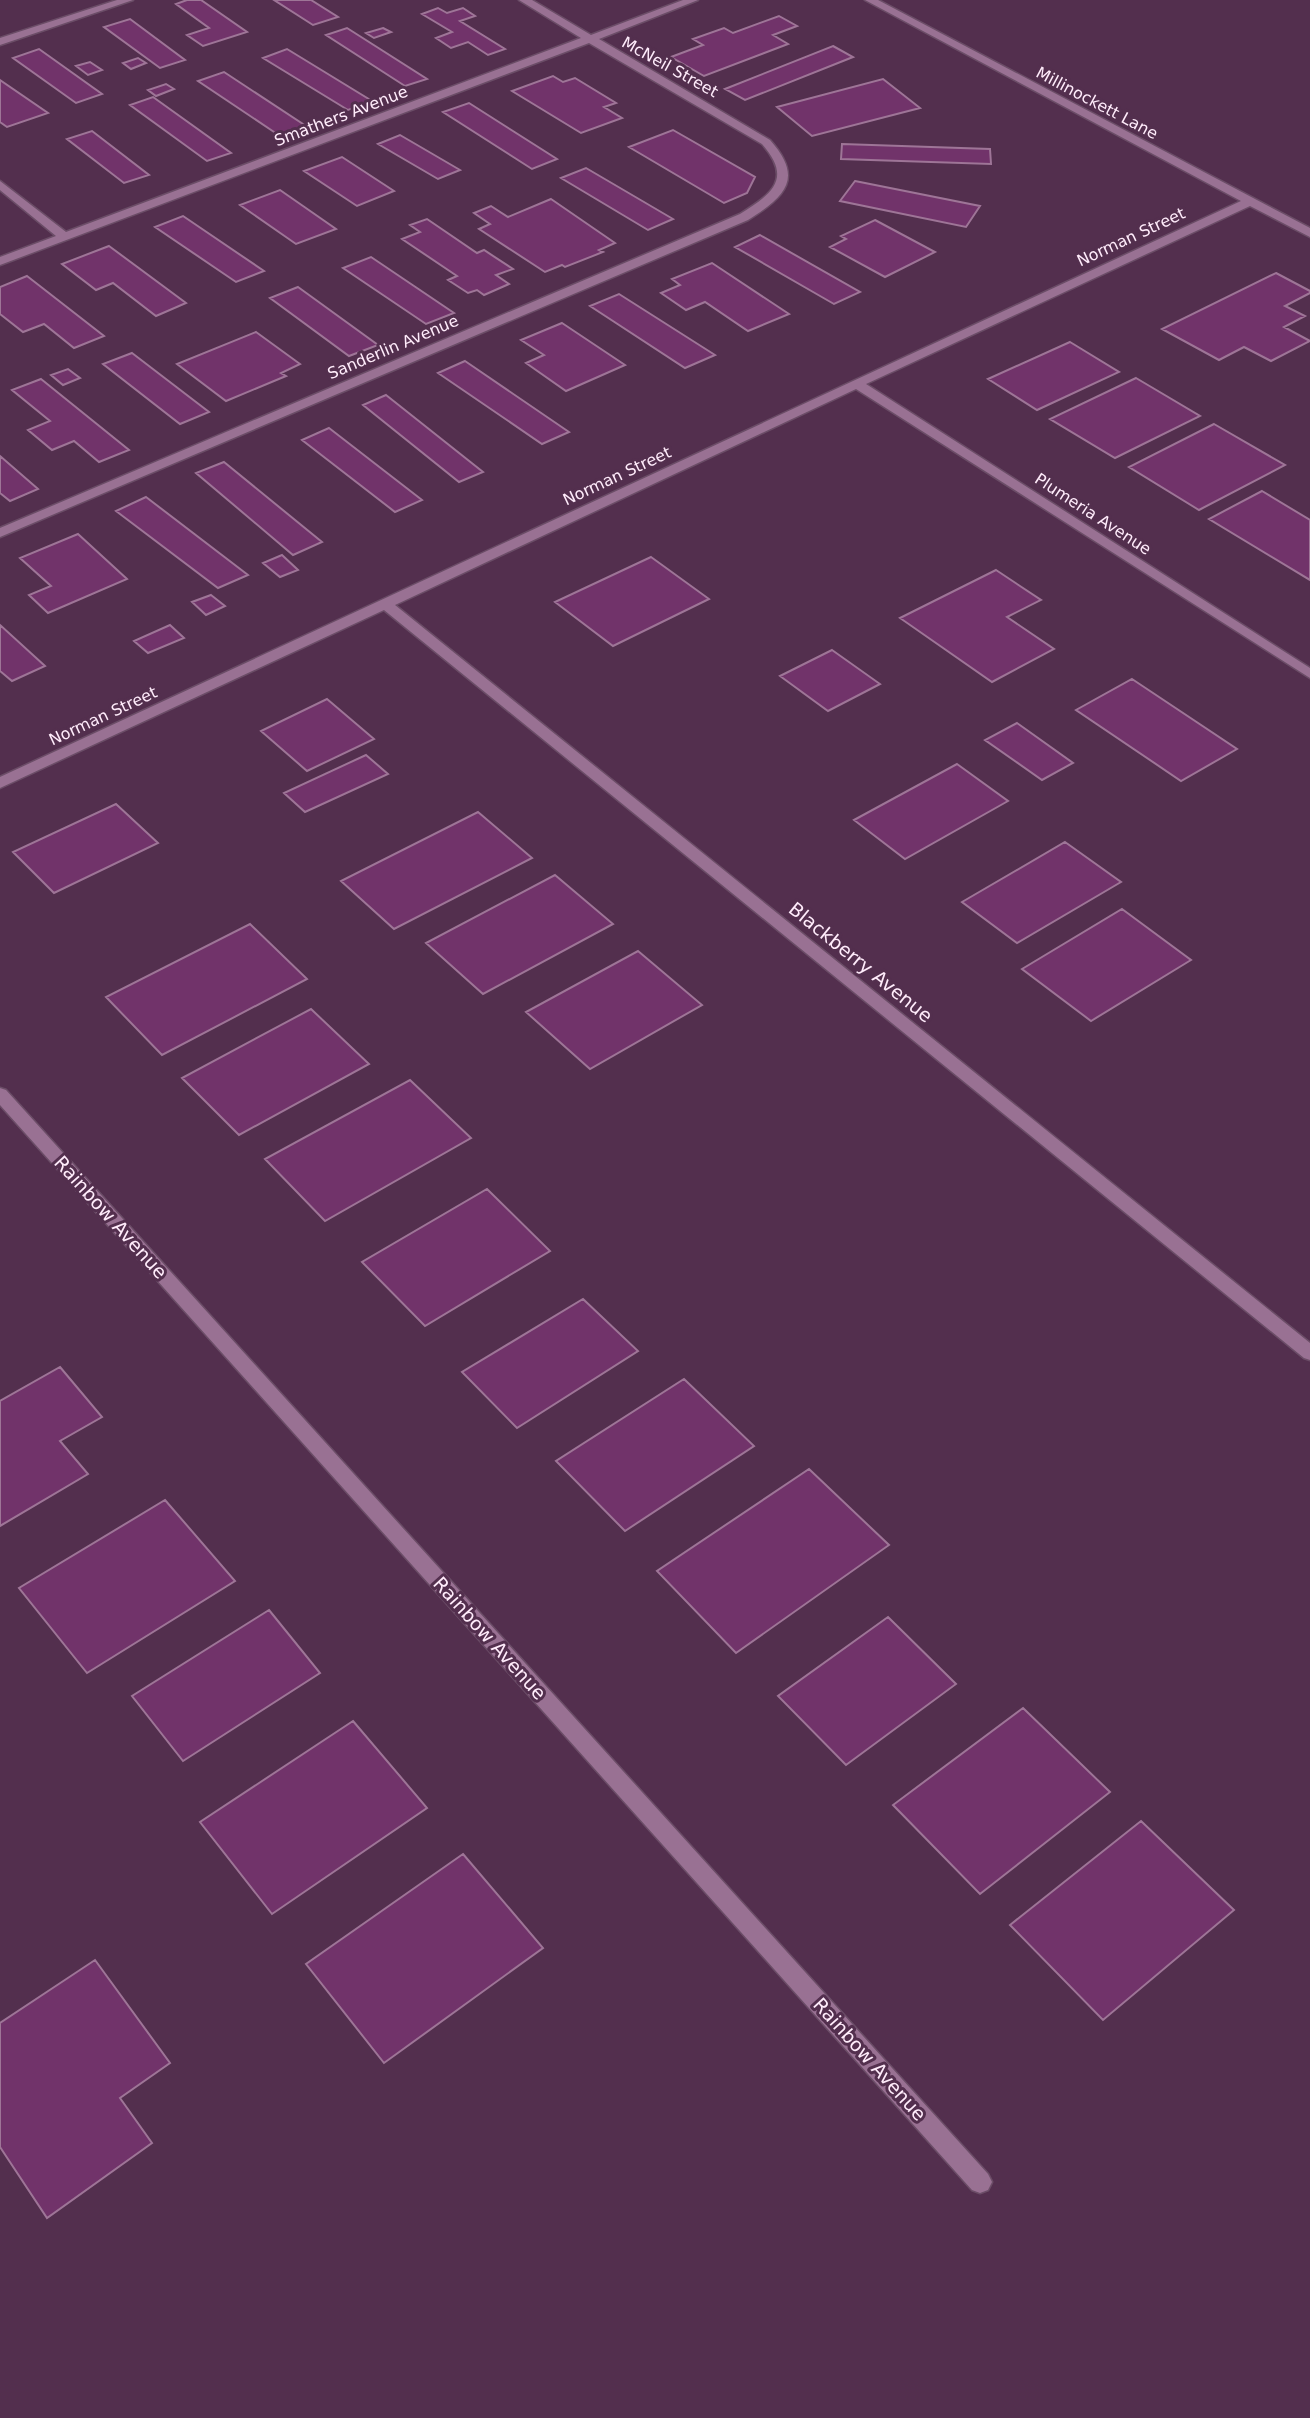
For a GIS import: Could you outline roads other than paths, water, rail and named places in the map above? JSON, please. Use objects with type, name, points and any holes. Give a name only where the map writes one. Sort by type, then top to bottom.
[{"type":"street","points":[[0,43],[128,0]]},
{"type":"street","name":"McNeil Street","points":[[524,0],[588,40],[751,131],[778,152],[785,175]]},
{"type":"street","name":"Smathers Avenue","points":[[0,261],[693,0]]},
{"type":"street","name":"Millinockett Lane","points":[[870,0],[1310,233]]},
{"type":"street","name":"Sanderlin Avenue","points":[[0,533],[744,218],[775,196],[785,175]]},
{"type":"street","points":[[0,184],[65,237]]},
{"type":"street","name":"Norman Street","points":[[0,783],[1250,201]]},
{"type":"street","name":"Plumeria Avenue","points":[[857,384],[1310,674]]},
{"type":"street","name":"Blackberry Avenue","points":[[385,604],[1310,1353]]},
{"type":"street","name":"Rainbow Avenue","points":[[0,1094],[980,2182]]}]
